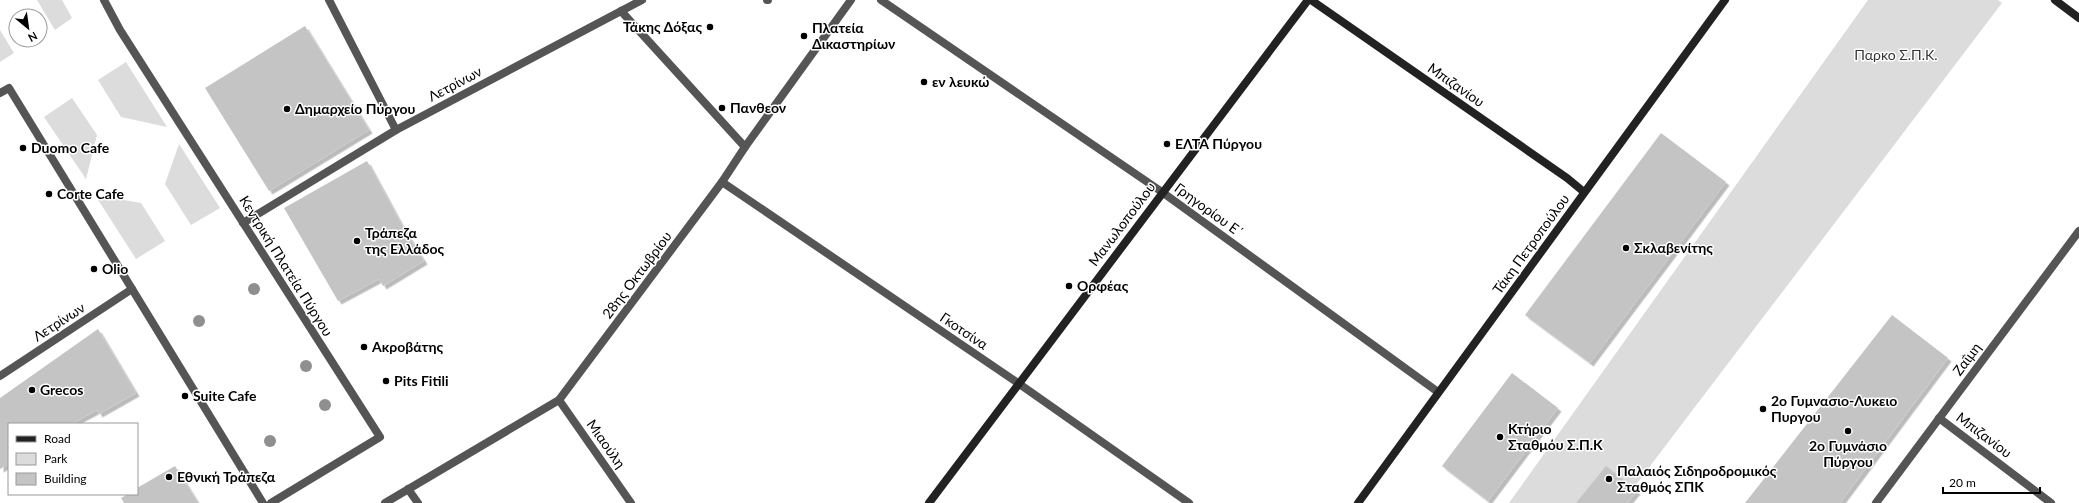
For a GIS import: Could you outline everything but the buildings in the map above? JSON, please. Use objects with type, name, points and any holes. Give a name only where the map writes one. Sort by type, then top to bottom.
[{"type":"main road","name":"Μανωλοπούλου","points":[[929,503],[1308,0]]},
{"type":"main road","name":"Μπιζανίου","points":[[1311,0],[1567,178],[1584,192]]},
{"type":"main road","name":"Τάκη Πετροπούλου","points":[[1358,503],[1725,0]]},
{"type":"main road","points":[[2055,0],[2079,18]]},
{"type":"street","name":"Κεντρική Πλατεία Πύργου","points":[[104,0],[120,30],[380,437],[271,503]]},
{"type":"street","points":[[329,0],[396,130]]},
{"type":"street","name":"Λετρίνων","points":[[243,222],[396,130],[642,0]]},
{"type":"street","name":"28ης Οκτωβρίου","points":[[385,503],[560,400],[722,182],[745,147],[851,0]]},
{"type":"street","name":"Γρηγορίου Ε΄","points":[[881,0],[1162,192],[1438,392]]},
{"type":"street","points":[[621,11],[745,147]]},
{"type":"street","points":[[0,93],[10,88],[263,503]]},
{"type":"street","name":"Γκοτσίνα","points":[[722,182],[1018,383],[1189,503]]},
{"type":"street","name":"Ζαΐμη","points":[[1876,503],[2079,231]]},
{"type":"street","name":"Λετρίνων","points":[[0,376],[132,289]]},
{"type":"street","name":"Μιαούλη","points":[[560,400],[631,503]]},
{"type":"street","name":"Μπιζανίου","points":[[1939,418],[2051,503]]},
{"type":"street","points":[[408,489],[418,503]]},
{"type":"green space","points":[[37,0],[62,0],[72,18],[55,30],[48,18],[48,8],[42,8]]},
{"type":"green space","name":"Παρκο Σ.Π.Κ.","points":[[1868,0],[1998,0],[2002,3],[1622,503],[1509,503]]},
{"type":"green space","points":[[0,30],[8,43],[8,48],[11,48],[14,53],[0,62]]},
{"type":"green space","points":[[126,62],[167,127],[121,117],[98,80]]},
{"type":"green space","points":[[72,98],[97,135],[86,179],[44,117]]},
{"type":"green space","points":[[179,144],[220,208],[191,225],[165,184]]},
{"type":"green space","points":[[95,195],[141,203],[165,241],[136,259]]},
{"type":"place","name":"Τάκης Δόξας","points":[[710,27]]},
{"type":"place","name":"Πλατεία Δικαστηρίων","points":[[804,36]]},
{"type":"place","name":"εν λευκώ","points":[[924,82]]},
{"type":"place","name":"Πανθεον","points":[[722,108]]},
{"type":"place","name":"Δημαρχείο Πύργου","points":[[287,109]]},
{"type":"place","name":"ΕΛΤΑ Πύργου","points":[[1167,144]]},
{"type":"place","name":"Duomo Cafe","points":[[23,148]]},
{"type":"place","name":"Corte Cafe","points":[[49,194]]},
{"type":"place","name":"Τράπεζα της Ελλάδος","points":[[357,241]]},
{"type":"place","name":"Σκλαβενίτης","points":[[1626,248]]},
{"type":"place","name":"Olio","points":[[94,269]]},
{"type":"place","name":"Ορφέας","points":[[1069,286]]},
{"type":"place","name":"Ακροβάτης","points":[[364,347]]},
{"type":"place","name":"Pits Fitili","points":[[386,381]]},
{"type":"place","name":"Grecos","points":[[32,390]]},
{"type":"place","name":"Suite Cafe","points":[[185,396]]},
{"type":"place","name":"2ο Γυμνασιο-Λυκειο Πυργου","points":[[1763,409]]},
{"type":"place","name":"2ο Γυμνάσιο Πύργου","points":[[1848,431]]},
{"type":"place","name":"Κτήριο Σταθμόυ Σ.Π.Κ","points":[[1500,437]]},
{"type":"place","name":"Εθνική Τράπεζα","points":[[169,477]]},
{"type":"place","name":"Παλαιός Σιδηροδρομικός Σταθμός ΣΠΚ","points":[[1609,479]]}]
